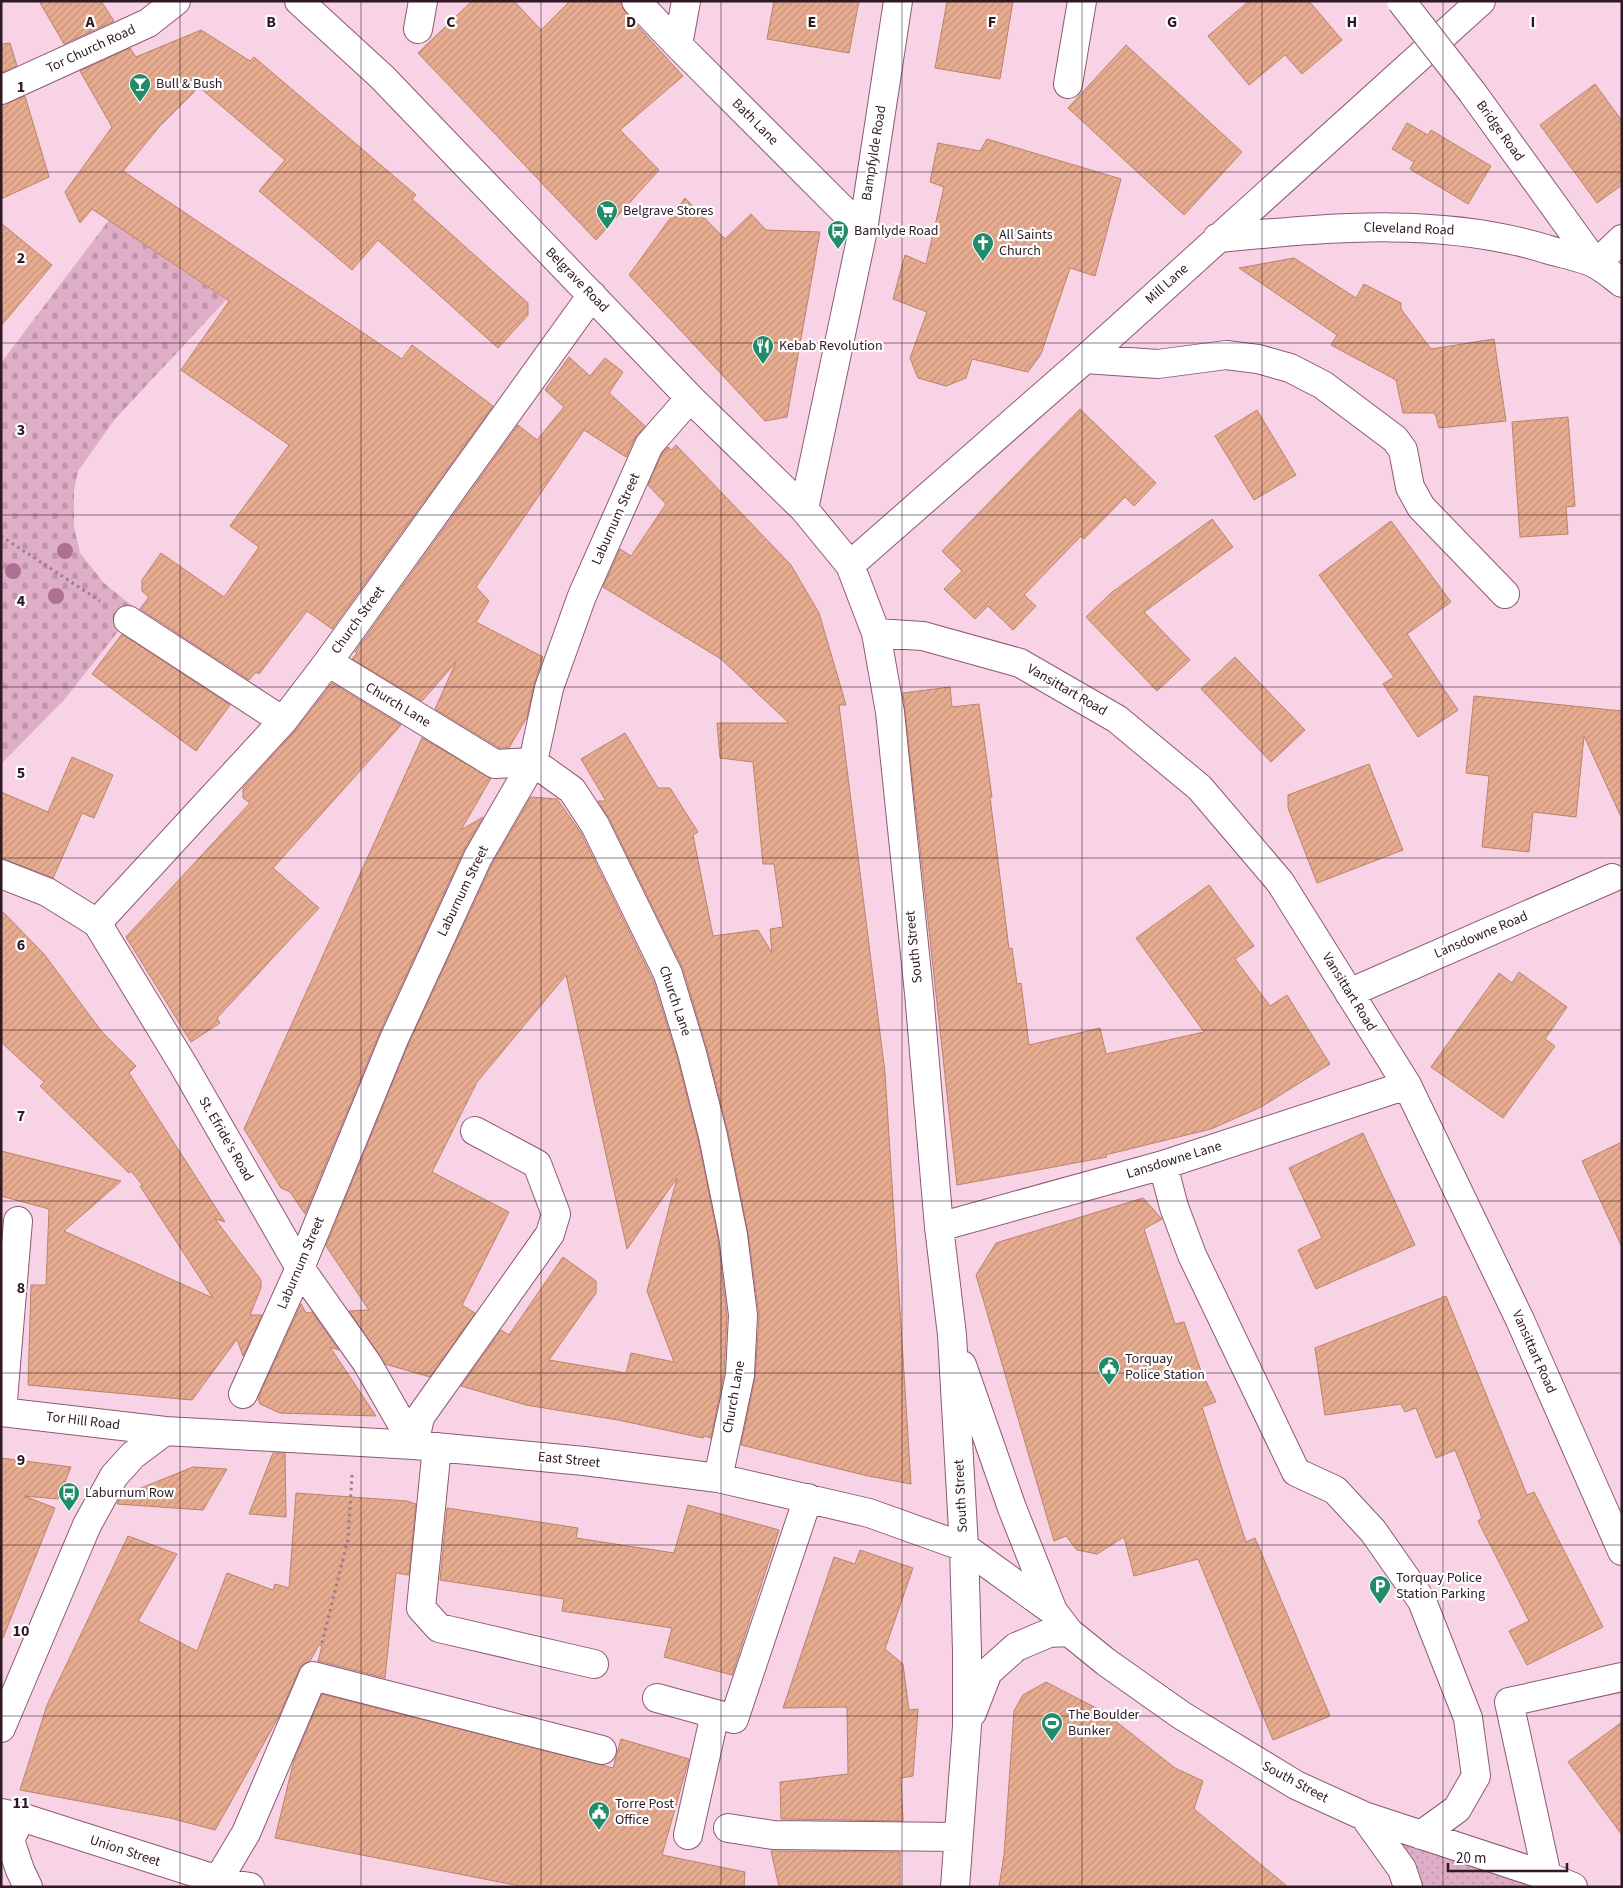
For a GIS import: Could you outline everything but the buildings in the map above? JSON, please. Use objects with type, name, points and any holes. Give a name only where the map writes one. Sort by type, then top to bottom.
[{"type":"street","name":"Tor Church Road","points":[[1,90],[148,23],[176,1]]},
{"type":"street","name":"Belgrave Road","points":[[299,1],[382,77],[690,398],[804,509],[850,565]]},
{"type":"street","points":[[418,29],[423,1]]},
{"type":"street","name":"Bath Lane","points":[[636,1],[678,46],[863,230]]},
{"type":"street","points":[[678,46],[686,1]]},
{"type":"street","name":"Bampfylde Road","points":[[804,509],[863,230],[898,1]]},
{"type":"street","points":[[1068,84],[1082,1]]},
{"type":"street","name":"Bridge Road","points":[[1401,1],[1472,92],[1596,264]]},
{"type":"street","name":"Mill Lane","points":[[850,565],[1084,359],[1481,1]]},
{"type":"street","name":"Cleveland Road","points":[[1217,238],[1341,228],[1388,226],[1444,228],[1519,240],[1596,264],[1622,283]]},
{"type":"street","points":[[1596,264],[1622,239]]},
{"type":"street","name":"Church Street","points":[[97,923],[283,721],[328,662],[592,295]]},
{"type":"street","points":[[1084,359],[1158,364],[1226,356],[1250,358],[1290,368],[1323,385],[1395,439],[1403,450],[1410,488],[1421,507],[1505,594]]},
{"type":"street","name":"Laburnum Street","points":[[244,1394],[300,1268],[398,1030],[478,857],[533,762],[549,688],[582,596],[649,445],[690,398]]},
{"type":"street","name":"South Street","points":[[850,565],[876,633],[891,722],[919,993],[939,1227],[952,1336],[964,1547],[1061,1621],[1106,1662],[1181,1715],[1296,1785],[1364,1816],[1547,1876],[1572,1887]]},
{"type":"street","points":[[128,620],[283,721]]},
{"type":"street","name":"Vansittart Road","points":[[876,633],[923,636],[1020,662],[1117,719],[1200,788],[1280,882],[1408,1086],[1520,1320],[1622,1550]]},
{"type":"street","name":"Church Lane","points":[[328,662],[495,764],[533,762],[572,790],[595,825],[668,974],[692,1053],[713,1136],[733,1235],[743,1315],[740,1375],[718,1478]]},
{"type":"street","name":"St. Efride's Road","points":[[1,874],[47,892],[97,923],[184,1066],[300,1268],[426,1446]]},
{"type":"street","name":"Lansdowne Road","points":[[1349,992],[1612,878]]},
{"type":"street","name":"Lansdowne Lane","points":[[939,1227],[1171,1163],[1408,1086]]},
{"type":"street","points":[[475,1130],[537,1164],[556,1214],[550,1234],[420,1417],[426,1446],[422,1608],[439,1628],[594,1664]]},
{"type":"street","points":[[1171,1163],[1174,1207],[1192,1255],[1296,1472],[1335,1490],[1373,1531],[1422,1601],[1468,1718],[1476,1776],[1457,1809],[1420,1835]]},
{"type":"street","points":[[2,1412],[18,1221]]},
{"type":"street","name":"South Street","points":[[952,1336],[1012,1508],[1061,1621]]},
{"type":"street","name":"Tor Hill Road","points":[[2,1412],[165,1431]]},
{"type":"street","points":[[1,1728],[86,1525],[114,1476],[132,1455],[165,1431]]},
{"type":"street","name":"East Street","points":[[165,1431],[426,1446],[584,1461],[718,1478],[869,1513],[964,1547]]},
{"type":"street","points":[[657,1698],[734,1719],[808,1498]]},
{"type":"street","points":[[955,1887],[967,1726],[964,1547]]},
{"type":"street","points":[[967,1726],[988,1672],[1016,1647],[1049,1633],[1061,1621]]},
{"type":"street","points":[[233,1884],[246,1833],[314,1676],[602,1750]]},
{"type":"street","points":[[1547,1876],[1509,1702],[1622,1677]]},
{"type":"street","points":[[688,1835],[715,1714]]},
{"type":"street","points":[[11,1815],[10,1840],[28,1887]]},
{"type":"street","name":"Union Street","points":[[11,1815],[233,1884]]},
{"type":"street","points":[[1364,1816],[1402,1869],[1408,1887]]},
{"type":"street","points":[[728,1828],[773,1835],[958,1837]]},
{"type":"path","points":[[1,536],[128,620]]},
{"type":"path","points":[[314,1676],[348,1539],[354,1442]]},
{"type":"green space","points":[[109,220],[226,300],[115,419],[78,471],[74,491],[74,527],[80,553],[104,583],[136,609],[64,700],[1,764],[1,363]]},
{"type":"green space","points":[[1364,1816],[1573,1887],[1408,1887]]},
{"type":"place","name":"Bull & Bush","points":[[140,103]]},
{"type":"place","name":"Belgrave Stores","points":[[607,230]]},
{"type":"place","name":"Bamlyde Road","points":[[838,250]]},
{"type":"place","name":"All Saints Church","points":[[983,262]]},
{"type":"place","name":"Kebab Revolution","points":[[763,365]]},
{"type":"place","name":"Torquay Police Station","points":[[1109,1386]]},
{"type":"place","name":"Laburnum Row","points":[[69,1512]]},
{"type":"place","name":"Torquay Police Station Parking","points":[[1380,1605]]},
{"type":"place","name":"The Boulder Bunker","points":[[1052,1742]]},
{"type":"place","name":"Torre Post Office","points":[[599,1831]]}]
